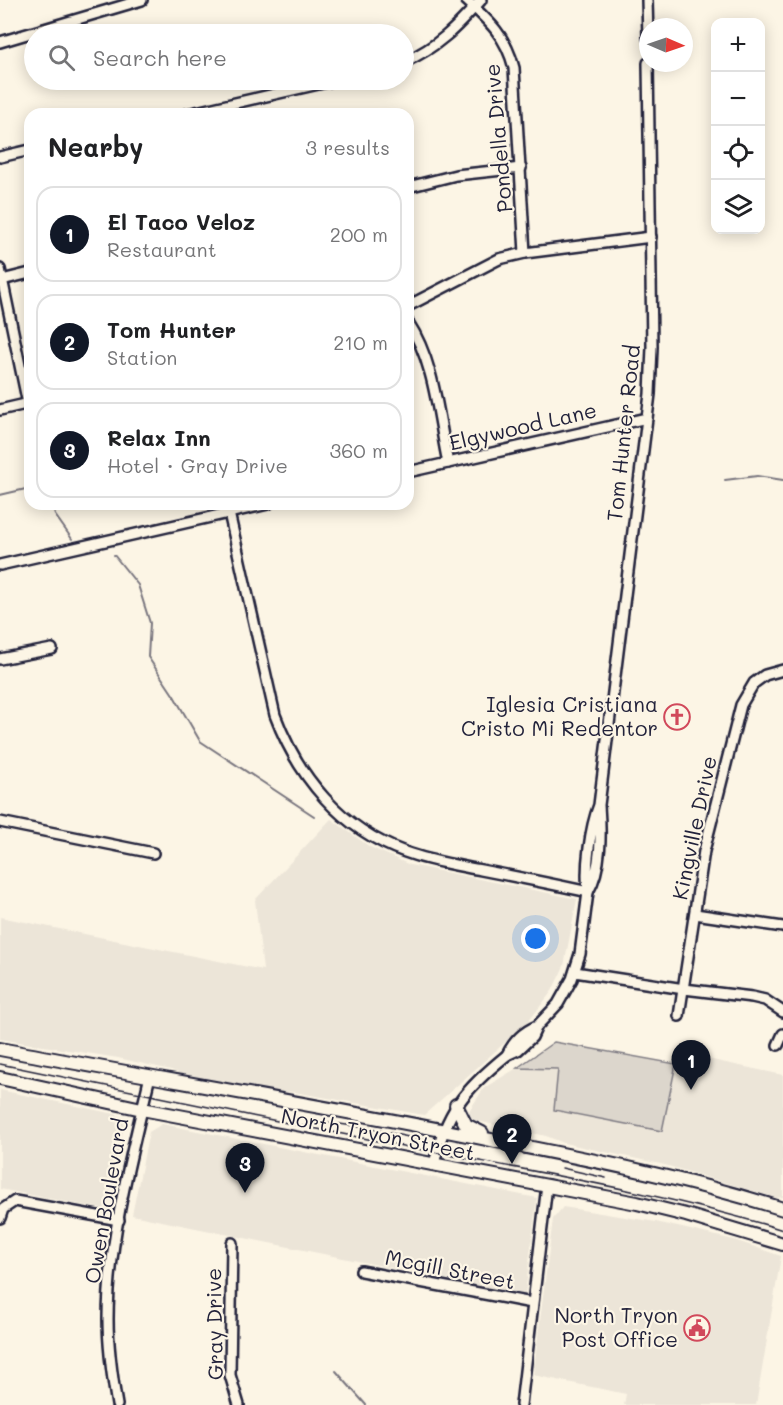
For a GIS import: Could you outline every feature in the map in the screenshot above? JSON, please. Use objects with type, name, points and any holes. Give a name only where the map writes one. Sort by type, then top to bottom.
[{"type":"main road","name":"North Tryon Street","points":[[0,1049],[443,1130],[665,1176],[783,1209]]},
{"type":"main road","name":"North Tryon Street","points":[[0,1078],[142,1109],[547,1185],[686,1215],[783,1244]]},
{"type":"main road","points":[[456,1106],[466,1125],[496,1141]]},
{"type":"street","points":[[61,24],[142,0]]},
{"type":"street","name":"Pondella Drive","points":[[466,0],[478,4],[501,35],[511,55],[515,74],[525,253]]},
{"type":"street","points":[[647,0],[647,18]]},
{"type":"street","points":[[414,57],[444,38],[478,4]]},
{"type":"street","points":[[0,42],[24,35]]},
{"type":"street","name":"Tom Hunter Road","points":[[434,1165],[449,1115],[482,1077],[507,1055],[511,1046],[527,1030],[537,1026],[558,1004],[575,972],[580,954],[594,818],[599,805],[647,418],[652,347],[648,72]]},
{"type":"street","points":[[213,108],[292,90]]},
{"type":"street","points":[[0,157],[24,151]]},
{"type":"street","points":[[414,186],[456,175],[521,168]]},
{"type":"street","points":[[414,303],[499,258],[651,237]]},
{"type":"street","points":[[0,268],[24,381]]},
{"type":"street","points":[[2,280],[24,274]]},
{"type":"street","points":[[414,332],[429,368],[448,463]]},
{"type":"street","points":[[0,410],[24,405]]},
{"type":"street","name":"Elgywood Lane","points":[[414,471],[647,418]]},
{"type":"street","points":[[0,565],[220,510]]},
{"type":"street","points":[[228,510],[275,715],[291,753],[320,794],[354,825],[375,839],[406,853],[588,891]]},
{"type":"street","points":[[0,659],[51,649]]},
{"type":"street","name":"Kingville Drive","points":[[679,1016],[704,851],[741,705],[754,683],[765,675],[783,670]]},
{"type":"street","points":[[0,822],[153,853]]},
{"type":"street","points":[[695,914],[783,927]]},
{"type":"street","points":[[575,972],[759,998],[783,1012]]},
{"type":"street","points":[[778,1045],[783,1034]]},
{"type":"street","name":"Owen Boulevard","points":[[117,1405],[111,1370],[108,1318],[110,1276],[119,1220],[150,1076]]},
{"type":"street","points":[[521,1405],[547,1185]]},
{"type":"street","points":[[0,1218],[3,1209],[11,1203],[21,1202],[119,1220]]},
{"type":"street","name":"Gray Drive","points":[[232,1243],[231,1375],[239,1405]]},
{"type":"street","name":"Mcgill Street","points":[[361,1271],[532,1303]]},
{"type":"shaded area","points":[[331,819],[370,847],[410,865],[577,899],[564,966],[552,991],[528,1022],[424,1115],[294,1092],[279,1092],[181,1074],[118,1058],[0,1039],[0,917],[263,970],[255,900]]},
{"type":"shaded area","points":[[554,1042],[676,1064],[662,1131],[554,1110],[558,1069],[517,1068]]},
{"type":"shaded area","points":[[679,1053],[783,1075],[783,1197],[777,1198],[665,1165],[477,1121],[472,1118],[469,1111],[484,1088],[517,1068],[559,1069],[555,1110],[662,1131]]},
{"type":"shaded area","points":[[0,1090],[115,1114],[125,1120],[107,1210],[0,1189]]},
{"type":"shaded area","points":[[162,1124],[537,1198],[525,1295],[132,1215],[149,1132]]},
{"type":"shaded area","points":[[563,1207],[656,1222],[734,1240],[781,1256],[756,1405],[624,1405],[626,1394],[533,1375],[553,1219]]},
{"type":"waterway","points":[[725,480],[757,476],[783,480]]},
{"type":"waterway","points":[[0,495],[24,489]]},
{"type":"waterway","points":[[54,510],[55,515],[72,539]]},
{"type":"waterway","points":[[114,555],[138,585],[150,623],[148,657],[200,741],[314,816]]},
{"type":"waterway","points":[[336,1371],[366,1405]]},
{"type":"tram line","points":[[0,1064],[607,1186],[695,1206],[783,1230]]},
{"type":"tram line","points":[[312,1120],[367,1128],[450,1146]]},
{"type":"tram line","points":[[562,1168],[606,1178]]},
{"type":"place","name":"Iglesia Cristiana Cristo Mi Redentor","points":[[677,717]]},
{"type":"place","name":"El Taco Veloz","points":[[691,1090]]},
{"type":"place","name":"Tom Hunter","points":[[512,1164]]},
{"type":"place","name":"Relax Inn","points":[[245,1193]]},
{"type":"place","name":"North Tryon Post Office","points":[[697,1328]]}]
